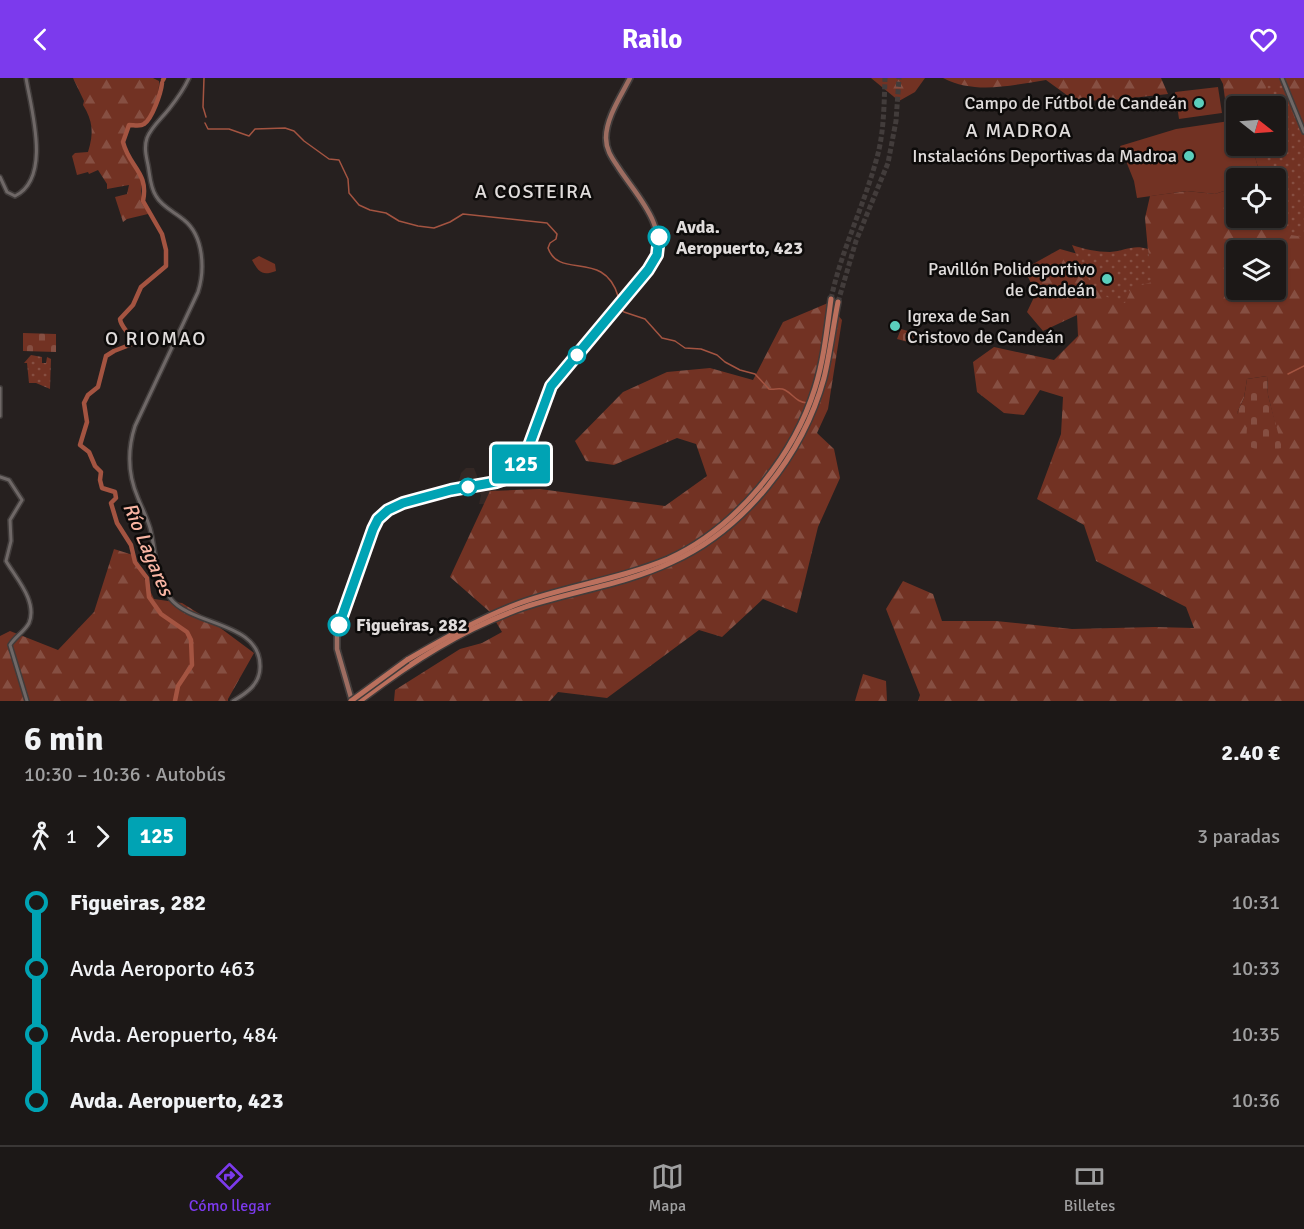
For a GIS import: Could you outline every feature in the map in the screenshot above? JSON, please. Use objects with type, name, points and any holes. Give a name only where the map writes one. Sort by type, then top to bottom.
[{"type":"highway","points":[[817,389],[831,299]]},
{"type":"highway","points":[[351,701],[449,635],[519,603],[644,568],[678,553],[723,523],[750,497],[798,436],[817,389],[838,302]]},
{"type":"highway","points":[[360,701],[409,662]]},
{"type":"main road","points":[[0,177],[7,192],[15,196],[24,189],[36,170],[34,119],[26,78]]},
{"type":"main road","points":[[189,78],[182,91],[151,130],[147,140],[146,155],[155,196],[187,222],[194,232],[202,261],[202,276],[198,292],[135,426],[130,445],[130,464],[132,484],[150,531],[157,567],[171,599],[184,611],[241,633],[252,644],[258,655],[260,669],[256,681],[248,692],[233,701]]},
{"type":"main road","points":[[351,701],[337,649],[337,634],[378,519],[388,510],[403,503],[451,490],[496,482],[516,471],[526,454],[551,386],[648,270],[657,255],[659,238],[655,224],[606,147],[608,125],[630,78]]},
{"type":"main road","points":[[1282,78],[1304,132]]},
{"type":"main road","points":[[0,388],[0,416]]},
{"type":"main road","points":[[0,477],[9,480],[22,500],[10,520],[11,541],[6,561],[23,585],[29,601],[29,623],[10,645],[27,701]]},
{"type":"shaded area","points":[[466,468],[474,468],[479,481],[477,483],[458,484],[461,473]]},
{"type":"shaded area","points":[[498,487],[490,504],[479,504],[481,495],[477,489]]},
{"type":"green space","points":[[73,78],[153,78],[159,81],[157,97],[146,120],[138,125],[128,124],[122,140],[125,152],[143,182],[141,195],[148,214],[123,222],[115,197],[127,194],[129,185],[107,189],[107,184],[98,170],[89,174],[88,172],[77,175],[72,156],[75,153],[88,152],[91,127],[89,116],[83,105],[84,101]]},
{"type":"green space","points":[[871,78],[925,78],[915,92],[899,101]]},
{"type":"green space","points":[[943,78],[1161,78],[1168,94],[1113,100],[1075,101],[1046,80],[981,87],[968,86]]},
{"type":"green space","points":[[1220,78],[1304,78],[1304,701],[918,701],[920,695],[886,609],[903,581],[933,594],[942,621],[996,621],[1072,629],[1194,628],[1186,607],[1096,561],[1084,525],[1037,499],[1061,434],[1063,397],[1040,390],[1024,415],[1004,413],[977,392],[973,362],[994,347],[1054,360],[1078,336],[1077,315],[1043,331],[1027,312],[1036,293],[1024,269],[1060,249],[1085,256],[1149,262],[1145,218],[1150,196],[1187,191],[1215,194],[1226,190],[1226,228],[1286,228],[1286,168],[1258,168],[1255,156],[1286,156],[1286,96],[1226,96],[1226,106]],"holes":[[[1267,376],[1268,395],[1281,448],[1237,413],[1244,398],[1247,379]]]},
{"type":"green space","points":[[1281,84],[1286,96],[1265,96],[1266,85]]},
{"type":"green space","name":"Campo de Fútbol de Candeán","points":[[1218,87],[1222,113],[1179,119],[1175,92]]},
{"type":"green space","points":[[1286,96],[1304,141],[1304,237],[1291,235],[1286,222],[1286,168],[1268,168],[1264,156],[1286,156]]},
{"type":"green space","name":"Instalacións Deportivas da Madroa","points":[[1226,122],[1226,156],[1255,156],[1258,168],[1226,168],[1226,190],[1215,194],[1187,191],[1137,198],[1134,181],[1120,146],[1176,129]]},
{"type":"green space","points":[[1072,245],[1105,252],[1133,247],[1148,249],[1152,282],[1128,289],[1130,292],[1125,303],[1114,300],[1104,295],[1091,282]]},
{"type":"green space","points":[[259,256],[275,264],[276,271],[264,273],[259,271],[252,260]]},
{"type":"green space","points":[[828,303],[842,320],[828,409],[817,433],[834,449],[840,478],[818,527],[797,613],[763,599],[722,637],[699,630],[607,698],[558,692],[550,701],[394,701],[395,690],[460,649],[482,643],[502,632],[490,612],[450,577],[490,491],[540,489],[665,506],[707,476],[696,444],[677,438],[614,465],[586,461],[575,441],[623,392],[667,372],[710,368],[753,380],[783,322]]},
{"type":"green space","points":[[901,329],[915,333],[912,343],[897,339]]},
{"type":"green space","points":[[23,333],[56,334],[56,352],[23,351]]},
{"type":"green space","points":[[31,355],[42,357],[42,363],[46,363],[47,357],[51,359],[50,389],[36,383],[29,383],[27,363],[24,363]]},
{"type":"green space","points":[[1267,376],[1268,395],[1282,448],[1264,453],[1246,445],[1247,427],[1237,413],[1244,398],[1247,379]]},
{"type":"green space","points":[[114,549],[133,555],[154,599],[182,603],[254,653],[228,701],[0,701],[0,636],[10,631],[58,650],[94,612]]},
{"type":"green space","points":[[863,674],[886,681],[887,701],[855,701]]},
{"type":"waterway","points":[[204,78],[203,107],[206,117]]},
{"type":"waterway","name":"Río Lagares","points":[[162,83],[150,117],[142,125],[129,125],[123,142],[141,176],[143,201],[162,234],[166,250],[166,266],[141,287],[133,305],[120,319],[122,326],[131,337],[132,344],[106,356],[98,387],[88,395],[84,403],[87,422],[80,445],[89,452],[95,466],[101,472],[102,488],[115,492],[116,498],[111,503],[117,523],[131,545],[135,562],[147,578],[149,597],[161,614],[187,632],[191,640],[192,665],[178,686],[175,701]]},
{"type":"waterway","points":[[205,123],[208,129],[229,129],[249,136],[255,129],[285,128],[294,131],[329,159],[339,160],[348,179],[349,193],[359,205],[386,213],[399,221],[434,228],[463,214],[547,223],[557,234],[556,239],[550,243],[548,248],[554,257],[571,265],[603,273],[618,296]]},
{"type":"waterway","points":[[626,304],[622,310],[624,312],[645,319],[662,338],[675,341],[685,348],[701,349],[717,355],[740,370],[755,374],[769,389],[783,389],[798,400],[807,403]]},
{"type":"waterway","points":[[1288,374],[1304,366]]},
{"type":"tunnel","points":[[831,299],[840,264],[879,151],[885,78]]},
{"type":"tunnel","points":[[838,302],[856,241],[888,163],[896,121],[899,78]]},
{"type":"bus line","name":"125","points":[[339,625],[373,529],[383,514],[403,503],[446,491],[501,481],[518,468],[526,454],[551,386],[654,262],[659,237]]},
{"type":"place","name":"Campo de Fútbol de Candeán","points":[[1199,103]]},
{"type":"place","name":"Instalacións Deportivas da Madroa","points":[[1189,156]]},
{"type":"place","name":"Avda. Aeropuerto, 423","points":[[659,237]]},
{"type":"place","name":"Pavillón Polideportivo de Candeán","points":[[1107,279]]},
{"type":"place","name":"Igrexa de San Cristovo de Candeán","points":[[895,326]]},
{"type":"place","name":"Figueiras, 282","points":[[339,625]]},
{"type":"district","name":"A MADROA","points":[[1019,130]]},
{"type":"district","name":"A COSTEIRA","points":[[534,191]]},
{"type":"district","name":"O RIOMAO","points":[[156,338]]}]
